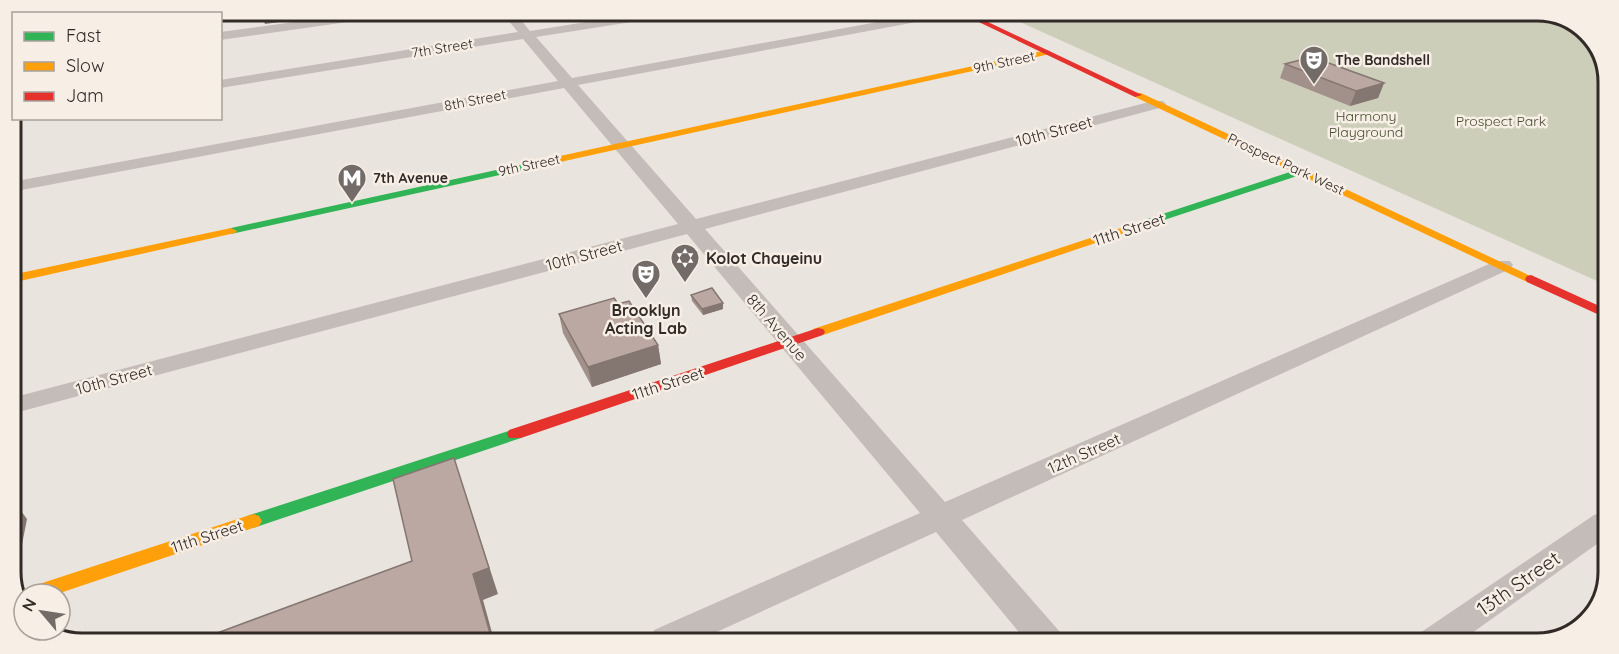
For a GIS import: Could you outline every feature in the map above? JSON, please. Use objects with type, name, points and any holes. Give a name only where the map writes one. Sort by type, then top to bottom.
[{"type":"street","points":[[222,36],[326,21]]},
{"type":"street","name":"8th Avenue","points":[[514,21],[1040,633]]},
{"type":"street","name":"7th Street","points":[[222,84],[613,21]]},
{"type":"street","name":"8th Street","points":[[21,184],[900,21]]},
{"type":"street","name":"Prospect Park West","points":[[981,21],[1598,310]]},
{"type":"street","name":"9th Street","points":[[21,277],[1047,52]]},
{"type":"street","name":"10th Street","points":[[21,403],[1158,104]]},
{"type":"street","name":"11th Street","points":[[70,582],[1302,171]]},
{"type":"street","name":"12th Street","points":[[682,633],[1503,265]]},
{"type":"street","name":"13th Street","points":[[1446,633],[1598,527]]},
{"type":"green space","name":"Prospect Park","points":[[1018,21],[1537,21],[1549,22],[1567,29],[1588,48],[1595,63],[1598,78],[1598,281]]},
{"type":"building","points":[[1312,57],[1384,83],[1356,91],[1285,64]]},
{"type":"building","points":[[712,288],[723,303],[702,309],[691,295]]},
{"type":"building","points":[[614,298],[618,304],[629,301],[658,345],[588,367],[559,314]]},
{"type":"building","points":[[454,458],[489,568],[473,574],[490,633],[217,633],[412,561],[393,479]]},
{"type":"traffic: fast","points":[[231,231],[560,159]]},
{"type":"traffic: fast","points":[[1136,226],[1302,171]]},
{"type":"traffic: fast","points":[[253,521],[515,434]]},
{"type":"traffic: slow","points":[[560,159],[1047,52]]},
{"type":"traffic: slow","points":[[1138,95],[1531,279]]},
{"type":"traffic: slow","points":[[818,332],[1136,226]]},
{"type":"traffic: slow","points":[[21,277],[231,231]]},
{"type":"traffic: slow","points":[[70,582],[253,521]]},
{"type":"traffic: jam","points":[[981,21],[1138,95]]},
{"type":"traffic: jam","points":[[1531,279],[1598,310]]},
{"type":"traffic: jam","points":[[515,434],[818,332]]},
{"type":"place","name":"The Bandshell","points":[[1314,86]]},
{"type":"place","name":"7th Avenue","points":[[352,204]]},
{"type":"place","name":"Kolot Chayeinu","points":[[685,284]]},
{"type":"place","name":"Brooklyn Acting Lab","points":[[646,300]]},
{"type":"park label","name":"Harmony Playground","points":[[1366,124]]}]
